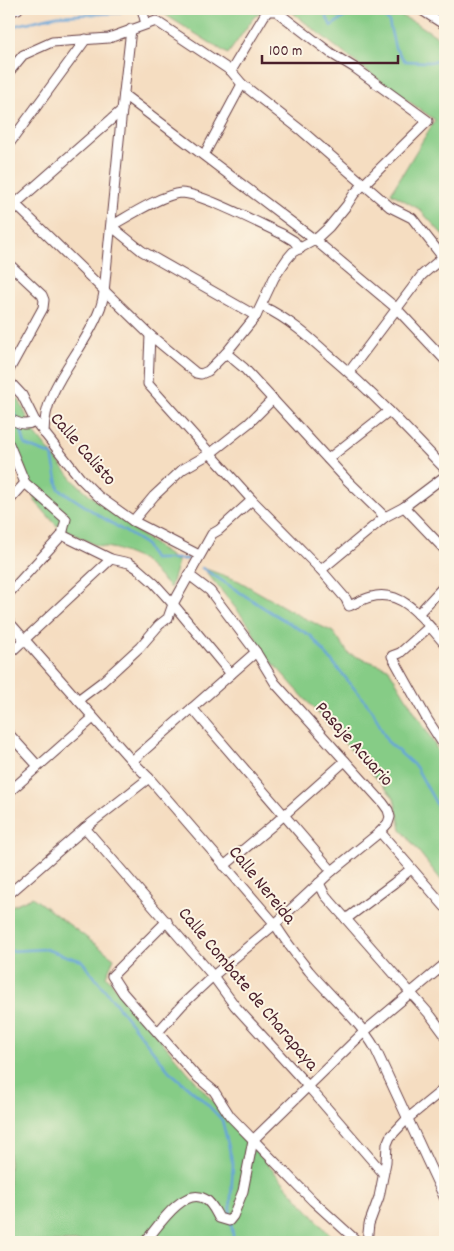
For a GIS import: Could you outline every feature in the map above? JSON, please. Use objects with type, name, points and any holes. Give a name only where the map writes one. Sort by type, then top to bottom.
[{"type":"street","points":[[9,12],[18,9]]},
{"type":"street","points":[[142,9],[146,24]]},
{"type":"street","points":[[420,9],[445,25]]},
{"type":"street","points":[[122,110],[12,201],[150,335],[196,373],[202,374],[208,371],[226,353],[256,316],[274,278],[293,252],[315,240],[329,227],[348,205],[354,194],[428,121],[355,68],[332,54],[276,11],[268,11],[264,16],[231,71]]},
{"type":"street","points":[[9,72],[22,55],[52,42],[109,38],[156,21],[231,71],[242,84],[275,108],[390,207],[412,218],[444,259],[422,275],[349,372]]},
{"type":"street","points":[[44,433],[49,400],[99,312],[104,292],[131,30]]},
{"type":"street","points":[[9,144],[86,39]]},
{"type":"street","points":[[204,155],[242,84]]},
{"type":"street","points":[[124,95],[315,240],[396,308],[445,360]]},
{"type":"street","points":[[111,226],[152,204],[174,194],[182,193],[204,199],[284,235],[294,241],[300,249]]},
{"type":"street","points":[[111,226],[142,251],[256,316]]},
{"type":"street","points":[[9,264],[42,295],[44,300],[42,308],[9,370]]},
{"type":"street","points":[[262,306],[289,321],[349,372],[445,469]]},
{"type":"street","points":[[150,335],[148,384],[252,500],[321,570],[346,599],[349,606],[370,597],[389,596],[398,598],[418,614],[445,644]]},
{"type":"street","points":[[226,353],[244,368],[328,459],[385,517]]},
{"type":"street","name":"Calle Calisto","points":[[9,381],[22,395],[35,422],[80,478],[98,496],[133,521],[199,555]]},
{"type":"street","points":[[133,521],[143,508],[183,469],[211,453],[249,423],[274,399]]},
{"type":"street","points":[[328,459],[389,411]]},
{"type":"street","points":[[9,419],[23,425],[35,422]]},
{"type":"street","points":[[9,444],[25,483],[66,519],[62,535],[9,593]]},
{"type":"street","points":[[321,570],[385,517],[404,506],[445,476]]},
{"type":"street","points":[[9,501],[25,483]]},
{"type":"street","points":[[78,700],[140,647],[158,625],[168,618],[173,604],[212,534],[252,500]]},
{"type":"street","points":[[404,506],[445,550]]},
{"type":"street","points":[[62,535],[111,559],[129,563],[137,568],[173,604],[231,674]]},
{"type":"street","points":[[9,654],[111,559]]},
{"type":"street","name":"Pasaje Acuario","points":[[158,1032],[182,1005],[213,976],[276,924],[332,871],[380,832],[388,823],[390,817],[388,810],[276,683],[256,652],[210,590],[189,575]]},
{"type":"street","points":[[418,614],[445,585]]},
{"type":"street","name":"Calle Nereida","points":[[9,622],[132,762],[149,778],[276,924],[286,942],[310,972],[365,1031],[375,1048],[445,1199]]},
{"type":"street","points":[[429,626],[400,653],[392,656],[445,747]]},
{"type":"street","points":[[132,762],[256,652]]},
{"type":"street","points":[[192,708],[332,871]]},
{"type":"street","points":[[9,792],[93,718]]},
{"type":"street","points":[[9,734],[38,766]]},
{"type":"street","points":[[224,866],[345,760]]},
{"type":"street","points":[[9,894],[85,828],[149,778]]},
{"type":"street","name":"Calle Combate de Charapaya","points":[[85,828],[167,921],[236,1006],[383,1173]]},
{"type":"street","points":[[380,832],[445,908]]},
{"type":"street","points":[[346,919],[411,869]]},
{"type":"street","points":[[319,883],[325,895],[445,1035]]},
{"type":"street","points":[[167,921],[112,976],[123,993],[195,1075],[214,1091],[230,1116],[313,1201],[358,1242]]},
{"type":"street","points":[[145,1242],[177,1205],[188,1198],[197,1196],[205,1198],[219,1218],[229,1221],[233,1216],[243,1191],[253,1140],[365,1031],[445,964]]},
{"type":"street","points":[[367,1242],[368,1224],[379,1197],[386,1162],[387,1144],[394,1132],[407,1119],[445,1088]]},
{"type":"green space","points":[[156,9],[266,9],[254,17],[228,54]]},
{"type":"green space","points":[[288,9],[387,9],[418,24],[445,42],[445,237],[419,209],[391,193],[435,120],[369,73]]},
{"type":"green space","points":[[9,389],[19,400],[34,432],[74,481],[105,508],[178,562],[170,588],[143,560],[116,549],[95,545],[56,525],[35,501],[24,466],[9,438]]},
{"type":"green space","points":[[203,568],[239,581],[298,615],[333,632],[349,654],[388,668],[435,745],[445,767],[445,792],[442,795],[445,801],[445,885],[401,829],[394,798],[262,651],[250,626]]},
{"type":"green space","points":[[32,897],[114,958],[106,976],[336,1242],[9,1242],[9,907]]},
{"type":"waterway","points":[[323,9],[331,26],[357,9]]},
{"type":"waterway","points":[[372,9],[378,9],[389,22],[395,48],[405,61],[445,61]]},
{"type":"waterway","points":[[9,27],[56,16],[120,13]]},
{"type":"waterway","points":[[9,406],[18,420]]},
{"type":"waterway","points":[[20,425],[25,445],[52,455],[59,489],[145,544],[153,559],[188,559]]},
{"type":"waterway","points":[[202,568],[311,636],[373,711],[387,741],[416,767],[445,820]]},
{"type":"waterway","points":[[9,951],[45,949],[82,961],[169,1071],[203,1100],[222,1120],[233,1164],[230,1214]]},
{"type":"waterway","points":[[231,1222],[234,1242]]}]
